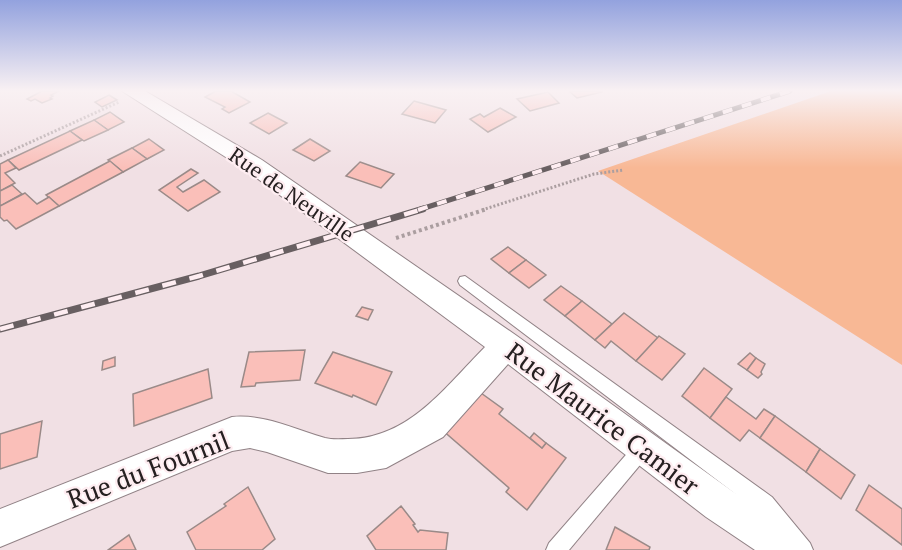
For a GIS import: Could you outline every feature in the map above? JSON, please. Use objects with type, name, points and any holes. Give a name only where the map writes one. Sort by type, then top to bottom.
[{"type":"street","name":"Rue de Neuville","points":[[173,117],[254,165],[418,283]]},
{"type":"street","name":"Rue Maurice Camier","points":[[418,283],[506,345],[719,504],[789,550]]},
{"type":"street","name":"Rue du Fournil","points":[[0,528],[232,434],[250,432],[267,435],[328,456],[357,456],[386,451],[431,426],[506,345]]},
{"type":"lane","points":[[465,282],[765,504],[803,550]]},
{"type":"lane","points":[[556,550],[644,447]]},
{"type":"path","points":[[0,156],[84,117]]},
{"type":"path","points":[[377,253],[391,241],[418,230],[594,174],[624,170]]},
{"type":"shaded area","points":[[756,117],[902,117],[902,365],[598,171]]},
{"type":"building","points":[[101,117],[117,117],[124,122],[108,130],[94,120]]},
{"type":"building","points":[[261,117],[275,117],[287,123],[269,134],[250,123]]},
{"type":"building","points":[[412,117],[440,117],[435,123]]},
{"type":"building","points":[[516,117],[488,132],[470,119]]},
{"type":"building","points":[[94,120],[108,130],[84,141],[70,131]]},
{"type":"building","points":[[70,131],[82,140],[19,170],[8,160]]},
{"type":"building","points":[[149,139],[164,150],[147,159],[132,148]]},
{"type":"building","points":[[310,139],[330,151],[314,161],[293,150]]},
{"type":"building","points":[[132,148],[147,159],[123,172],[108,160]]},
{"type":"building","points":[[8,160],[16,168],[5,173],[15,183],[0,191],[0,164]]},
{"type":"building","points":[[110,161],[123,172],[59,206],[46,195]]},
{"type":"building","points":[[360,162],[394,174],[381,188],[346,176]]},
{"type":"building","points":[[191,169],[198,173],[177,187],[183,192],[204,180],[220,192],[188,211],[159,190]]},
{"type":"building","points":[[12,185],[22,194],[0,206],[0,191]]},
{"type":"building","points":[[25,193],[37,204],[49,197],[59,206],[16,229],[0,217],[0,206]]},
{"type":"building","points":[[508,247],[526,260],[509,273],[491,259]]},
{"type":"building","points":[[526,260],[546,275],[529,288],[509,273]]},
{"type":"building","points":[[561,286],[582,301],[565,316],[544,300]]},
{"type":"building","points":[[582,301],[612,324],[595,340],[565,316]]},
{"type":"building","points":[[362,307],[373,310],[368,320],[356,316]]},
{"type":"building","points":[[624,313],[658,338],[636,361],[611,341],[605,348],[595,340]]},
{"type":"building","points":[[659,336],[685,354],[662,380],[636,361]]},
{"type":"building","points":[[305,350],[300,380],[256,383],[255,386],[241,387],[249,352]]},
{"type":"building","points":[[333,352],[392,372],[376,405],[315,383]]},
{"type":"building","points":[[750,353],[756,358],[747,370],[738,364]]},
{"type":"building","points":[[115,357],[115,366],[102,370],[103,361]]},
{"type":"building","points":[[756,358],[765,364],[758,378],[747,370]]},
{"type":"building","points":[[704,368],[732,389],[710,418],[682,396]]},
{"type":"building","points":[[208,369],[212,398],[134,426],[133,394]]},
{"type":"building","points":[[481,393],[503,409],[499,414],[542,448],[546,443],[566,458],[527,510],[506,492],[509,488],[441,429]]},
{"type":"building","points":[[726,397],[756,419],[764,409],[775,416],[760,438],[749,430],[740,441],[710,418]]},
{"type":"building","points":[[775,416],[820,449],[806,472],[760,438]]},
{"type":"building","points":[[42,421],[37,457],[0,469],[0,434]]},
{"type":"building","points":[[534,433],[546,443],[542,448],[530,438]]},
{"type":"building","points":[[820,449],[855,475],[841,499],[806,472]]},
{"type":"building","points":[[869,485],[902,509],[902,545],[856,510]]},
{"type":"building","points":[[248,487],[275,539],[262,550],[196,550],[187,532],[226,506],[224,504]]},
{"type":"building","points":[[401,506],[415,524],[413,525],[418,532],[420,530],[448,533],[446,550],[376,550],[367,536]]},
{"type":"building","points":[[615,527],[650,547],[649,550],[606,550]]},
{"type":"building","points":[[129,535],[136,550],[108,550]]},
{"type":"railway","points":[[418,210],[710,117]]},
{"type":"railway","points":[[0,329],[199,276],[423,209]]}]
